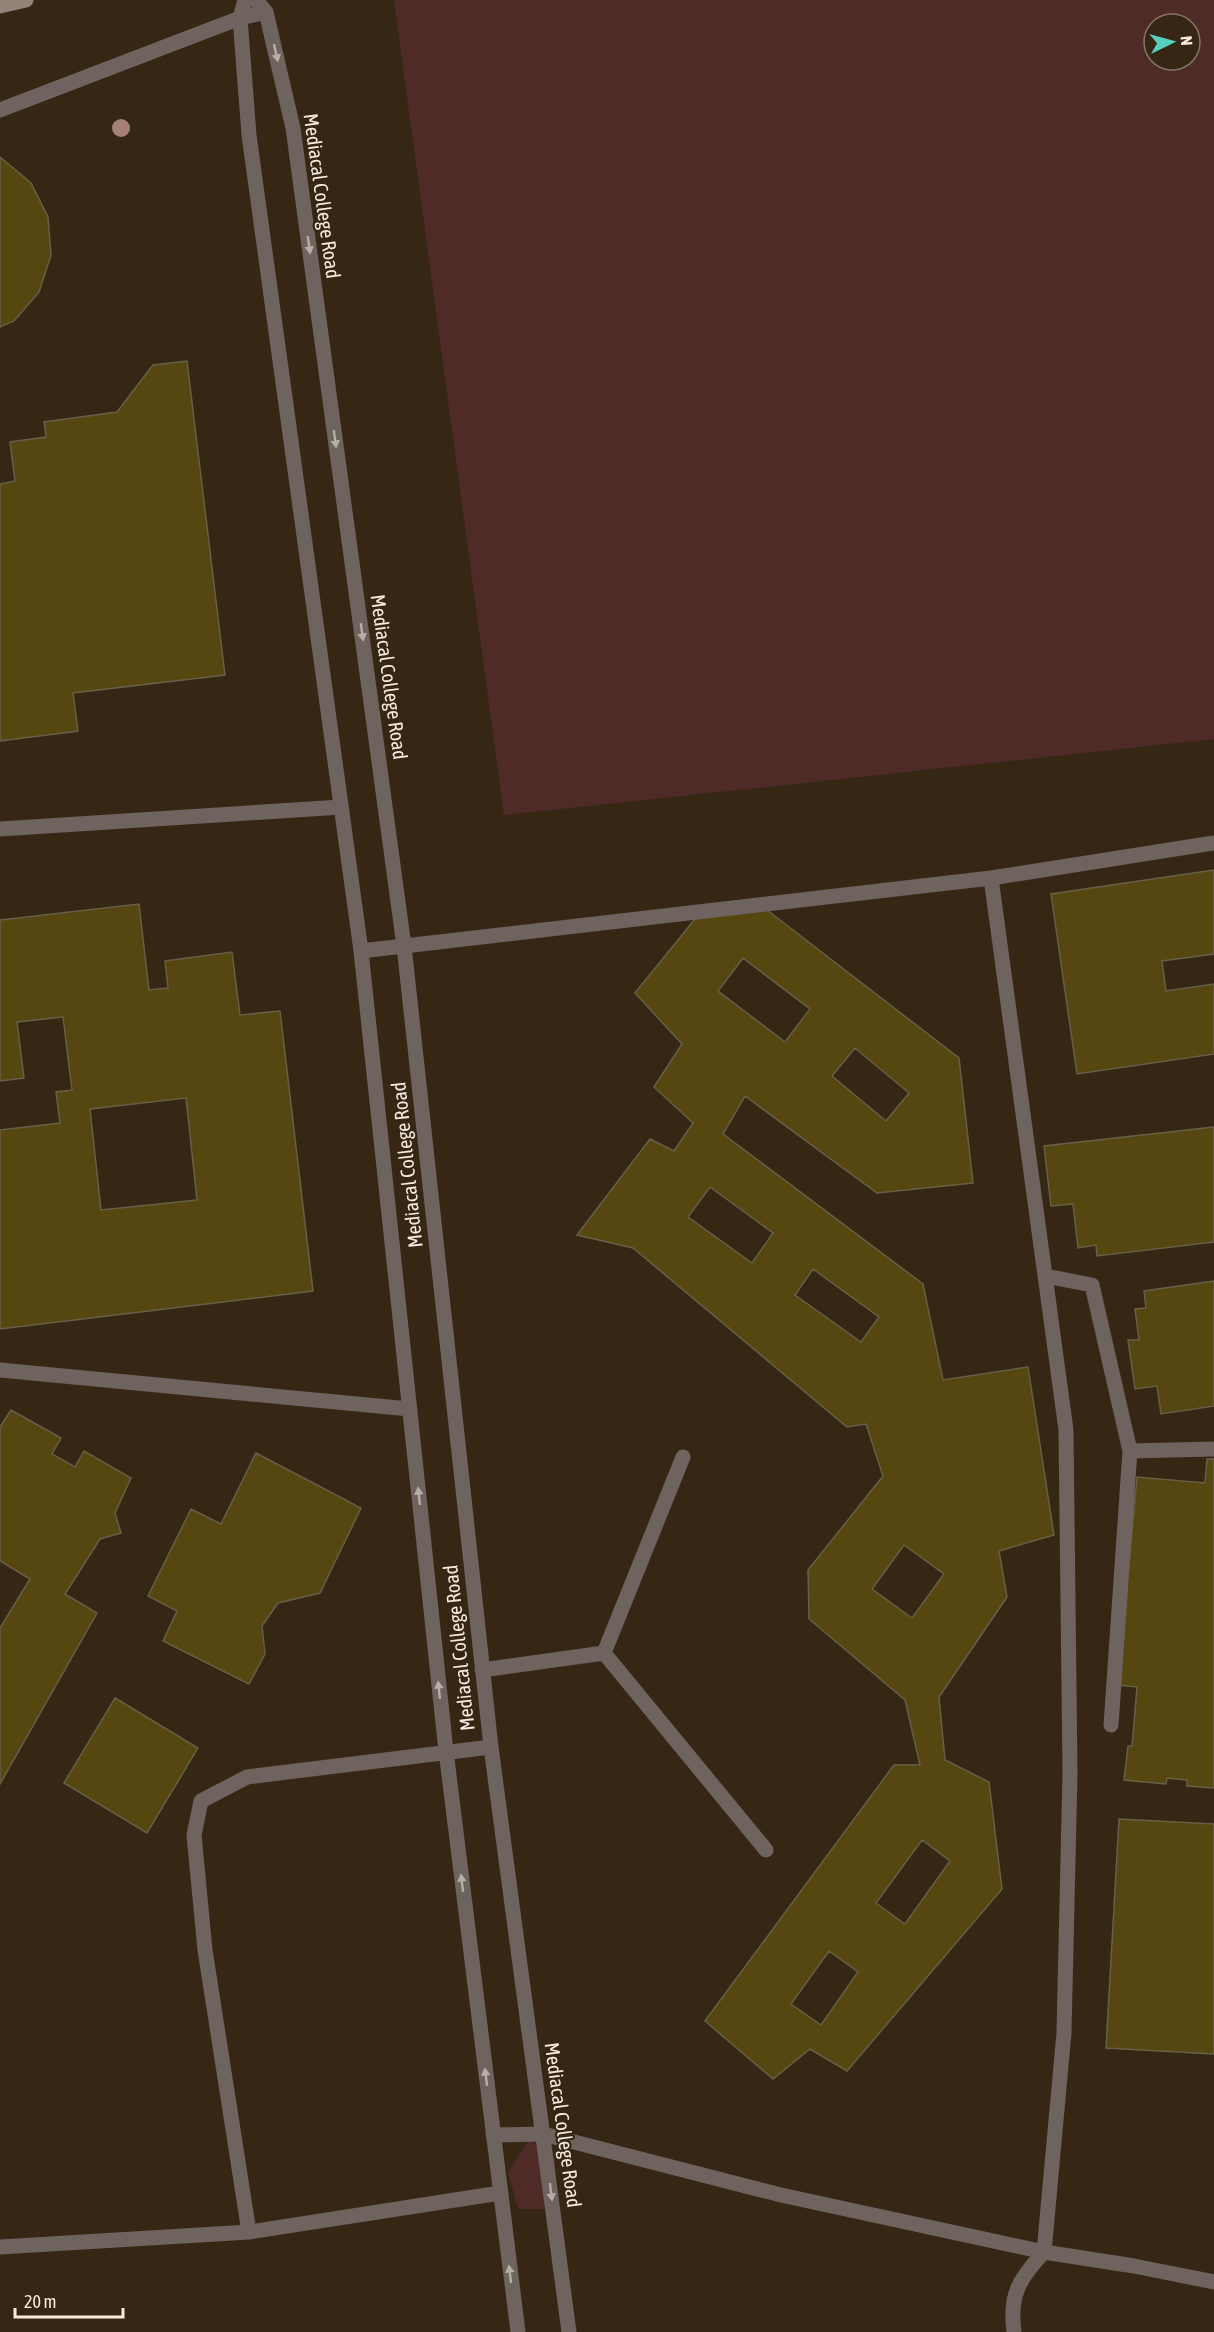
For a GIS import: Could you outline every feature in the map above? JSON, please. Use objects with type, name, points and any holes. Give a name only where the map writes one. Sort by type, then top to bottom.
[{"type":"street","points":[[0,6],[26,0]]},
{"type":"lane","points":[[245,0],[240,18],[249,135],[361,951],[446,1751],[518,2332]]},
{"type":"lane","name":"Mediacal College Road","points":[[256,0],[266,12],[293,128],[404,946],[491,1747],[569,2332]]},
{"type":"lane","points":[[0,110],[240,18],[266,12]]},
{"type":"lane","points":[[0,829],[341,807]]},
{"type":"lane","points":[[361,951],[992,878],[1214,843]]},
{"type":"lane","points":[[992,878],[1066,1430],[1070,1773],[1065,2033],[1044,2252],[1025,2273],[1017,2291],[1011,2309],[1014,2332]]},
{"type":"lane","points":[[1045,1276],[1092,1285],[1130,1451],[1111,1725]]},
{"type":"lane","points":[[0,1370],[410,1409]]},
{"type":"lane","points":[[1130,1451],[1214,1449]]},
{"type":"lane","points":[[604,1653],[683,1457]]},
{"type":"lane","points":[[482,1670],[604,1653]]},
{"type":"lane","points":[[604,1653],[766,1850]]},
{"type":"lane","points":[[249,2232],[205,1950],[194,1835],[201,1801],[247,1777],[491,1747]]},
{"type":"lane","points":[[493,2135],[543,2133],[781,2195],[1044,2252],[1134,2266],[1214,2282]]},
{"type":"lane","points":[[0,2247],[249,2232],[500,2193]]},
{"type":"shaded area","points":[[394,0],[1214,0],[1214,739],[504,815]]},
{"type":"shaded area","points":[[529,2140],[555,2156],[555,2174],[543,2209],[518,2209],[508,2172]]},
{"type":"building","points":[[0,157],[31,183],[48,217],[51,255],[39,292],[14,321],[0,327]]},
{"type":"building","points":[[187,361],[225,675],[73,693],[78,731],[0,741],[0,484],[15,481],[10,442],[46,437],[44,422],[117,412],[153,365]]},
{"type":"building","points":[[1214,870],[1214,954],[1162,961],[1166,991],[1214,984],[1214,1054],[1077,1074],[1051,894]]},
{"type":"building","points":[[139,904],[149,990],[168,988],[165,961],[232,952],[240,1015],[280,1011],[313,1291],[0,1329],[0,1130],[60,1123],[56,1092],[72,1090],[63,1017],[17,1022],[24,1078],[0,1081],[0,920]],"holes":[[[186,1098],[197,1200],[101,1210],[90,1109]]]},
{"type":"building","points":[[767,910],[959,1058],[973,1183],[877,1193],[745,1096],[723,1134],[923,1284],[943,1380],[1028,1367],[1054,1535],[999,1551],[1007,1597],[939,1697],[945,1760],[989,1782],[1002,1889],[847,2071],[810,2049],[773,2079],[705,2021],[894,1765],[920,1765],[905,1700],[809,1619],[808,1570],[883,1476],[866,1424],[847,1427],[633,1248],[577,1235],[650,1139],[674,1151],[693,1123],[654,1087],[682,1044],[635,993],[695,919]],"holes":[[[743,958],[810,1009],[785,1042],[718,991]],[[855,1048],[909,1093],[886,1121],[832,1076]],[[710,1187],[773,1233],[752,1263],[688,1217]],[[813,1269],[879,1317],[861,1342],[795,1295]],[[904,1545],[944,1574],[912,1618],[872,1589]],[[922,1840],[950,1861],[905,1924],[876,1903]],[[829,1951],[858,1972],[821,2025],[791,2004]]]},
{"type":"building","points":[[1214,1127],[1214,1242],[1097,1256],[1096,1245],[1078,1248],[1073,1204],[1051,1206],[1044,1146]]},
{"type":"building","points":[[1214,1281],[1214,1406],[1161,1414],[1157,1386],[1135,1389],[1128,1340],[1139,1340],[1135,1309],[1146,1308],[1144,1291]]},
{"type":"building","points":[[11,1410],[61,1438],[52,1454],[75,1467],[84,1451],[131,1478],[115,1513],[121,1533],[100,1539],[65,1594],[97,1613],[0,1784],[0,1628],[30,1579],[0,1561],[0,1427]]},
{"type":"building","points":[[256,1453],[361,1508],[320,1593],[278,1603],[262,1626],[265,1654],[249,1684],[163,1641],[177,1611],[148,1596],[191,1509],[221,1524]]},
{"type":"building","points":[[1207,1459],[1214,1459],[1214,1788],[1187,1786],[1187,1780],[1167,1778],[1166,1784],[1124,1780],[1128,1746],[1132,1746],[1137,1687],[1118,1685],[1137,1477],[1205,1483]]},
{"type":"building","points":[[115,1698],[198,1748],[147,1833],[64,1783]]},
{"type":"building","points":[[1119,1819],[1214,1824],[1214,2054],[1106,2048]]}]
